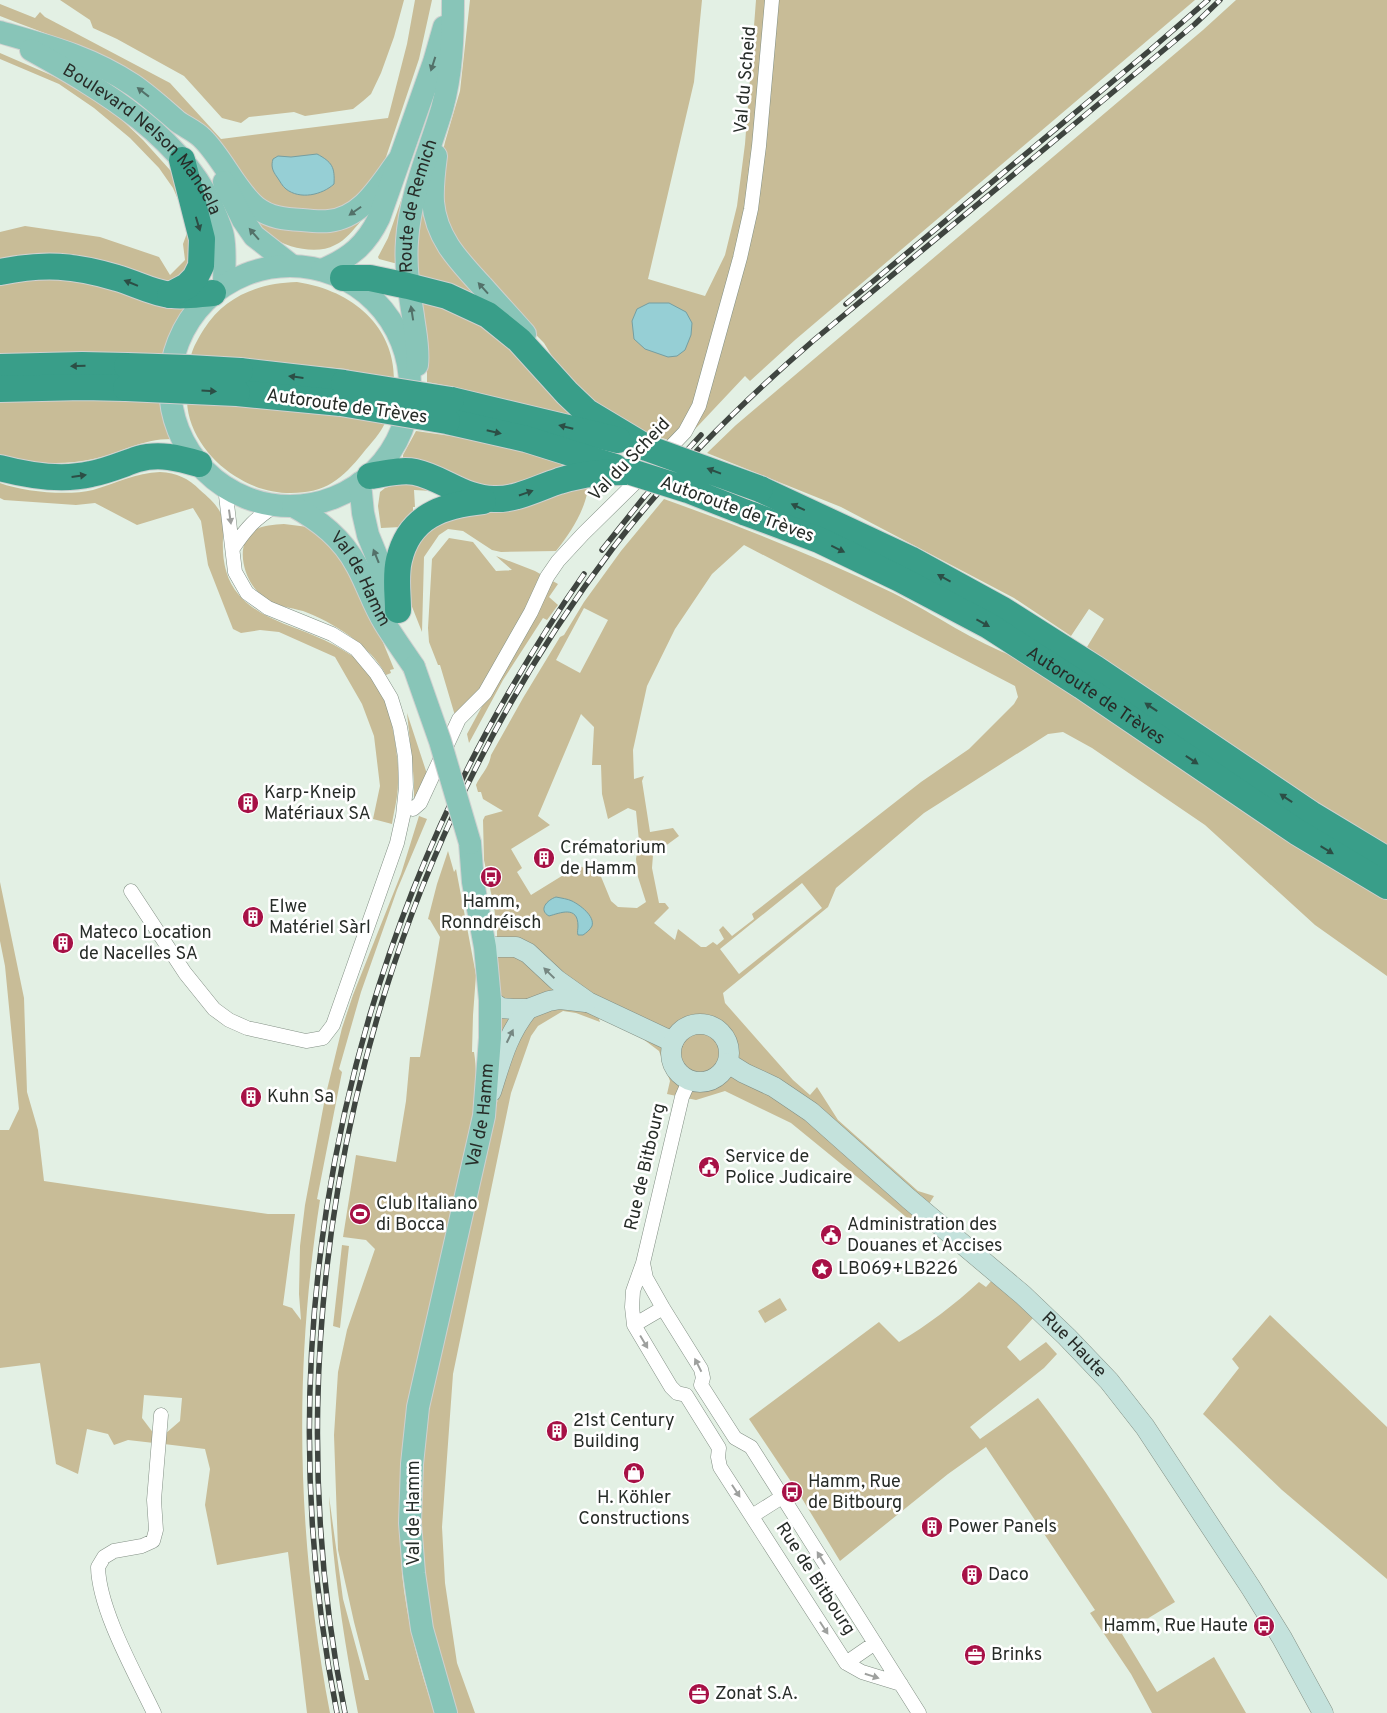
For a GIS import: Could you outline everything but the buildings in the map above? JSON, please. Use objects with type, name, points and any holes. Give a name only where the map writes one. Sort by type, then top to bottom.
[{"type":"highway","points":[[170,295],[187,286],[195,278],[201,266],[202,239],[182,160]]},
{"type":"highway","points":[[0,272],[44,266],[80,268],[119,278],[159,293],[170,295],[186,296],[218,289]]},
{"type":"highway","points":[[333,274],[370,278],[447,296],[488,315],[519,340],[566,392],[587,412],[647,448]]},
{"type":"highway","name":"Autoroute de Trèves","points":[[0,368],[82,366],[188,389],[238,382],[343,393],[449,410],[647,448],[760,489],[910,559],[1003,610],[1096,669],[1311,814],[1387,860]]},
{"type":"highway","name":"Autoroute de Trèves","points":[[0,389],[83,387],[126,377]]},
{"type":"highway","name":"Autoroute de Trèves","points":[[449,410],[526,439],[630,472],[819,540],[900,579],[989,626],[1082,686],[1298,832],[1387,886]]},
{"type":"highway","points":[[0,468],[31,475],[70,477],[91,474],[140,458],[153,456],[179,458],[199,464]]},
{"type":"highway","points":[[365,479],[402,471],[414,472],[426,475],[463,493],[494,499]]},
{"type":"highway","points":[[398,610],[398,561],[402,547],[408,536],[426,517],[450,506],[511,498],[560,480],[591,472],[630,472]]},
{"type":"main road","name":"Route de Remich","points":[[407,412],[415,388],[418,362],[408,286],[407,242],[414,194],[442,108],[450,72],[453,41],[452,0]]},
{"type":"main road","name":"Route de Remich","points":[[333,274],[372,232],[379,218],[434,62],[452,0]]},
{"type":"main road","name":"Boulevard Nelson Mandela","points":[[0,32],[69,52],[104,67],[134,85],[178,122],[202,138],[255,206],[269,215],[283,219],[327,222],[343,219],[356,212],[367,202],[398,161]]},
{"type":"main road","name":"Boulevard Nelson Mandela","points":[[0,32],[90,84],[153,131],[182,160],[202,185],[223,235],[218,289]]},
{"type":"main road","points":[[450,72],[449,105],[438,144],[433,179],[433,203],[437,222],[453,255],[528,338],[557,380]]},
{"type":"main road","name":"Boulevard Nelson Mandela","points":[[178,122],[223,180],[242,220],[254,236],[291,265]]},
{"type":"main road","points":[[291,265],[333,274],[360,288],[376,301],[398,334],[406,353],[410,393],[407,412],[393,447],[365,479],[345,493],[328,500],[311,504],[284,506],[258,502],[241,496],[225,487],[199,464],[186,446],[177,428],[170,386],[172,365],[177,345],[198,308],[218,289],[239,277],[256,270],[291,265]]},
{"type":"main road","name":"Val de Hamm","points":[[365,479],[362,513],[368,535],[398,610],[414,667],[440,741],[470,844],[473,882],[485,948],[490,1000],[490,1038],[484,1116],[418,1407],[412,1464],[410,1524],[415,1582],[422,1629],[446,1713]]},
{"type":"main road","name":"Val de Hamm","points":[[284,506],[315,518],[345,546],[357,565],[384,621],[414,667]]},
{"type":"main road","points":[[485,948],[516,947],[528,953],[557,980],[588,1002],[673,1042]]},
{"type":"main road","points":[[490,1000],[500,1008],[528,1009],[549,1000],[560,999],[588,1002]]},
{"type":"main road","points":[[484,1116],[506,1044],[516,1024],[528,1009]]},
{"type":"main road","points":[[694,1024],[712,1026],[721,1032],[728,1042],[730,1052],[728,1063],[722,1074],[712,1080],[700,1083],[689,1080],[679,1074],[673,1064],[671,1053],[673,1042],[685,1028],[694,1024]]},
{"type":"main road","name":"Rue Haute","points":[[728,1063],[774,1087],[811,1112],[902,1193],[1023,1296],[1067,1337],[1109,1381],[1145,1427],[1240,1571],[1282,1638],[1323,1713]]},
{"type":"street","name":"Val du Scheid","points":[[413,809],[420,802],[459,719],[485,693],[531,612],[547,577],[558,561],[676,442],[693,419],[708,378],[751,208],[759,146],[772,0]]},
{"type":"street","points":[[131,892],[185,973],[214,1009],[229,1020],[247,1028],[306,1041],[324,1038],[333,1025],[397,843],[403,816],[406,787],[405,757],[400,727],[391,698],[376,673],[356,649],[332,634],[268,608],[247,593],[235,572],[225,487]]},
{"type":"street","points":[[233,548],[247,528],[258,517],[284,506]]},
{"type":"street","name":"Rue de Bitbourg","points":[[689,1080],[682,1097],[643,1263],[633,1290],[632,1308],[634,1325],[671,1387],[678,1393],[686,1395],[703,1422],[719,1448],[720,1467],[846,1662],[862,1672],[901,1684]]},
{"type":"street","name":"Rue de Bitbourg","points":[[643,1263],[646,1278],[662,1308],[701,1369],[703,1378],[701,1385],[735,1438],[751,1447],[919,1713]]},
{"type":"street","points":[[634,1325],[662,1308]]},
{"type":"street","points":[[686,1395],[701,1385]]},
{"type":"street","points":[[703,1422],[718,1412]]},
{"type":"street","points":[[154,1713],[115,1629],[101,1589],[98,1567],[104,1557],[114,1551],[142,1546],[153,1541],[156,1530],[154,1500],[161,1415]]},
{"type":"street","points":[[719,1448],[735,1438]]},
{"type":"street","name":"Rue de Bitbourg","points":[[752,1516],[782,1497]]},
{"type":"street","name":"Rue de Bitbourg","points":[[846,1662],[875,1643]]},
{"type":"shaded area","points":[[60,0],[404,0],[394,37],[381,73],[371,94],[353,109],[305,116],[294,112],[249,117],[241,123],[222,118],[184,76],[93,28],[90,20]]},
{"type":"shaded area","points":[[415,0],[432,0],[419,59],[384,163],[347,211],[272,210],[209,137],[175,104],[156,89],[104,58],[0,16],[0,4],[35,18],[40,12],[45,17],[170,83],[221,139],[388,118],[407,44]]},
{"type":"shaded area","points":[[470,0],[702,0],[694,82],[648,279],[705,296],[725,255],[737,206],[745,144],[756,0],[1195,0],[795,340],[750,381],[745,376],[681,444],[625,426],[570,386],[544,343],[494,292],[446,225],[440,163],[460,91]]},
{"type":"shaded area","points":[[1236,0],[1387,0],[1387,845],[1320,805],[1087,647],[1104,619],[1089,609],[1071,636],[1014,598],[841,507],[707,453],[736,425]]},
{"type":"shaded area","points":[[0,53],[60,79],[122,120],[143,140],[179,180],[196,266],[169,283],[0,262],[0,232],[25,226],[100,237],[159,257],[170,275],[185,260],[183,244],[187,233],[180,204],[173,188],[159,168],[130,138],[94,108],[59,84],[0,59]]},
{"type":"shaded area","points":[[423,192],[476,295],[416,278],[415,247]]},
{"type":"shaded area","points":[[403,195],[396,263],[394,263],[379,259],[378,257],[388,238]]},
{"type":"shaded area","points":[[251,214],[357,218],[361,221],[339,243],[320,250],[311,250],[294,247],[271,237],[262,229]]},
{"type":"shaded area","points":[[81,278],[183,309],[185,312],[177,324],[166,354],[0,356],[0,279]]},
{"type":"shaded area","points":[[297,282],[323,288],[346,298],[365,312],[379,329],[389,349],[394,372],[393,396],[385,423],[378,435],[348,470],[332,483],[314,490],[291,493],[278,492],[252,485],[220,465],[197,436],[188,413],[187,401],[189,366],[192,353],[200,335],[212,318],[222,308],[244,294],[269,285]],"holes":[[[292,364],[346,369],[343,390]]]},
{"type":"shaded area","points":[[419,301],[443,307],[465,317],[485,328],[504,342],[573,407],[568,417],[454,387],[427,382]]},
{"type":"shaded area","points":[[83,399],[162,402],[172,439],[150,441],[82,461],[35,462],[0,457],[0,402]]},
{"type":"shaded area","points":[[416,431],[479,440],[566,463],[553,472],[498,490],[403,459],[403,455]]},
{"type":"shaded area","points":[[160,472],[187,479],[214,503],[219,510],[224,524],[225,568],[234,589],[247,603],[274,620],[338,647],[361,662],[372,673],[384,696],[392,726],[397,757],[398,788],[392,824],[373,819],[380,786],[374,736],[362,704],[335,657],[279,632],[260,630],[241,633],[233,629],[208,565],[201,521],[193,508],[137,525],[95,503],[76,505],[4,500],[0,498],[0,483],[33,491],[71,493],[93,490],[134,476]]},
{"type":"shaded area","points":[[405,482],[432,491],[414,490],[415,507],[413,507],[413,512],[424,511],[401,527],[381,528],[378,506],[380,492],[385,488]]},
{"type":"shaded area","points":[[580,483],[588,489],[583,506],[572,529],[556,551],[501,552],[492,550],[463,531],[448,529],[439,535],[424,557],[422,632],[405,589],[411,543],[423,527]]},
{"type":"shaded area","points":[[664,499],[837,567],[909,601],[985,644],[1018,658],[1387,899],[1387,976],[1315,925],[1205,825],[1092,748],[1063,732],[1048,734],[924,813],[836,888],[828,907],[723,993],[725,1003],[793,1080],[810,1095],[817,1087],[838,1120],[918,1191],[934,1196],[916,1225],[791,1123],[725,1091],[696,1100],[667,1094],[670,1081],[659,1051],[643,1039],[598,1016],[600,1022],[576,1013],[563,1011],[538,1026],[531,1036],[511,1093],[453,1374],[442,1527],[445,1583],[457,1663],[475,1713],[457,1713],[442,1670],[431,1627],[424,1572],[421,1524],[423,1465],[429,1410],[500,1089],[501,1008],[497,929],[484,860],[483,820],[485,816],[503,811],[483,799],[476,785],[523,698],[560,637],[564,635],[584,602],[621,551]],"holes":[[[744,545],[1015,686],[1018,697],[1014,704],[969,749],[921,782],[752,914],[754,919],[732,936],[723,926],[719,930],[724,939],[717,945],[713,942],[706,947],[701,947],[678,929],[675,940],[654,923],[669,908],[665,903],[659,903],[652,868],[653,855],[679,836],[673,828],[650,832],[642,781],[644,776],[634,779],[633,750],[647,686],[675,629],[712,574]],[[584,608],[608,620],[580,673],[556,660]],[[581,714],[594,727],[592,765],[601,765],[602,794],[608,819],[628,808],[636,811],[639,841],[636,859],[638,877],[646,902],[637,908],[618,907],[611,901],[595,862],[585,868],[578,866],[531,895],[517,872],[522,868],[511,849],[550,825],[538,816]],[[802,883],[822,908],[739,974],[720,949]]]},
{"type":"shaded area","points":[[284,524],[308,527],[339,551],[375,623],[394,669],[390,670],[391,673],[386,675],[371,654],[338,628],[303,611],[274,603],[254,588],[244,567],[243,552],[247,538],[258,528]]},
{"type":"shaded area","points":[[449,538],[473,542],[496,571],[512,570],[496,556],[535,571],[558,584],[549,597],[558,605],[547,620],[543,618],[503,680],[469,743],[467,734],[500,673],[456,719],[440,665],[438,665],[429,642],[428,628],[432,559]]},
{"type":"shaded area","points":[[407,713],[428,777],[419,796],[414,798],[414,781]]},
{"type":"shaded area","points":[[419,816],[427,819],[397,890],[361,992],[339,1069],[342,1072],[317,1199],[320,1200],[311,1265],[306,1329],[302,1457],[311,1585],[330,1713],[307,1713],[288,1552],[217,1565],[205,1505],[210,1469],[205,1449],[164,1444],[165,1434],[180,1421],[182,1398],[144,1395],[142,1418],[154,1434],[154,1443],[128,1440],[114,1445],[108,1434],[87,1429],[78,1474],[56,1464],[40,1363],[0,1368],[0,1130],[9,1130],[19,1109],[5,966],[0,941],[0,882],[24,998],[27,1092],[38,1130],[44,1181],[268,1214],[295,1214],[283,1305],[292,1308],[301,1320],[299,1294],[300,1246],[305,1205],[325,1098],[342,1028],[353,995],[401,874]]},
{"type":"shaded area","points":[[448,851],[454,872],[456,869],[476,975],[472,1052],[474,1052],[476,1087],[472,1122],[400,1524],[402,1574],[410,1627],[435,1713],[358,1713],[340,1605],[333,1551],[329,1496],[343,1599],[365,1680],[369,1680],[338,1550],[334,1435],[338,1372],[347,1330],[375,1249],[366,1240],[343,1237],[356,1155],[396,1162],[406,1101],[410,1057],[420,1057],[440,937],[428,919]]},
{"type":"shaded area","points":[[342,1245],[349,1246],[340,1328],[333,1326]]},
{"type":"shaded area","points":[[993,1279],[1033,1318],[1007,1347],[1020,1361],[1046,1342],[1057,1354],[1044,1368],[970,1427],[980,1439],[1038,1398],[1092,1473],[1175,1602],[1122,1634],[1157,1692],[1214,1657],[1246,1713],[1152,1713],[1131,1674],[1090,1613],[1095,1610],[986,1447],[948,1474],[840,1561],[798,1492],[749,1419],[879,1322],[899,1342],[960,1299],[979,1282],[986,1287]]},
{"type":"shaded area","points":[[780,1298],[787,1310],[765,1323],[758,1311]]},
{"type":"shaded area","points":[[1270,1315],[1387,1427],[1387,1579],[1282,1490],[1203,1414],[1239,1368],[1232,1359]]},
{"type":"water","points":[[317,154],[326,160],[333,169],[334,184],[323,191],[311,195],[292,192],[283,186],[275,175],[272,166],[273,159],[278,156],[291,157]]},
{"type":"water","points":[[649,303],[669,303],[686,312],[692,323],[691,335],[685,350],[677,356],[668,357],[645,349],[634,339],[632,321],[637,309]]},
{"type":"water","points":[[556,897],[572,901],[586,911],[592,922],[592,926],[588,931],[583,935],[578,935],[577,919],[572,913],[563,912],[549,916],[546,914],[544,911],[545,905]]},
{"type":"railway","points":[[846,304],[1208,0]]},
{"type":"railway","points":[[345,1713],[323,1560],[318,1407],[329,1253],[355,1102],[397,954],[455,812],[527,676],[613,548],[683,465],[760,388],[814,340],[1195,24],[1220,0]]},
{"type":"railway","points":[[602,550],[645,496],[701,435]]},
{"type":"railway","points":[[337,1713],[318,1587],[310,1461],[313,1335],[326,1210],[351,1087],[386,966],[431,848],[497,712],[545,632],[584,574]]},
{"type":"place","name":"Karp-Kneip Matériaux SA","points":[[248,803]]},
{"type":"place","name":"Crématorium de Hamm","points":[[544,858]]},
{"type":"place","name":"Hamm, Ronndréisch","points":[[491,877]]},
{"type":"place","name":"Elwe Matériel Sàrl","points":[[253,917]]},
{"type":"place","name":"Mateco Location de Nacelles SA","points":[[63,943]]},
{"type":"place","name":"Kuhn Sa","points":[[251,1097]]},
{"type":"place","name":"Service de Police Judicaire","points":[[709,1167]]},
{"type":"place","name":"Club Italiano di Bocca","points":[[360,1214]]},
{"type":"place","name":"Administration des Douanes et Accises","points":[[831,1235]]},
{"type":"place","name":"LB069+LB226","points":[[822,1269]]},
{"type":"place","name":"21st Century Building","points":[[557,1431]]},
{"type":"place","name":"H. Köhler Constructions","points":[[634,1473]]},
{"type":"place","name":"Hamm, Rue de Bitbourg","points":[[792,1492]]},
{"type":"place","name":"Power Panels","points":[[932,1527]]},
{"type":"place","name":"Daco","points":[[972,1575]]},
{"type":"place","name":"Hamm, Rue Haute","points":[[1264,1626]]},
{"type":"place","name":"Brinks","points":[[975,1655]]},
{"type":"place","name":"Zonat S.A.","points":[[699,1694]]}]
